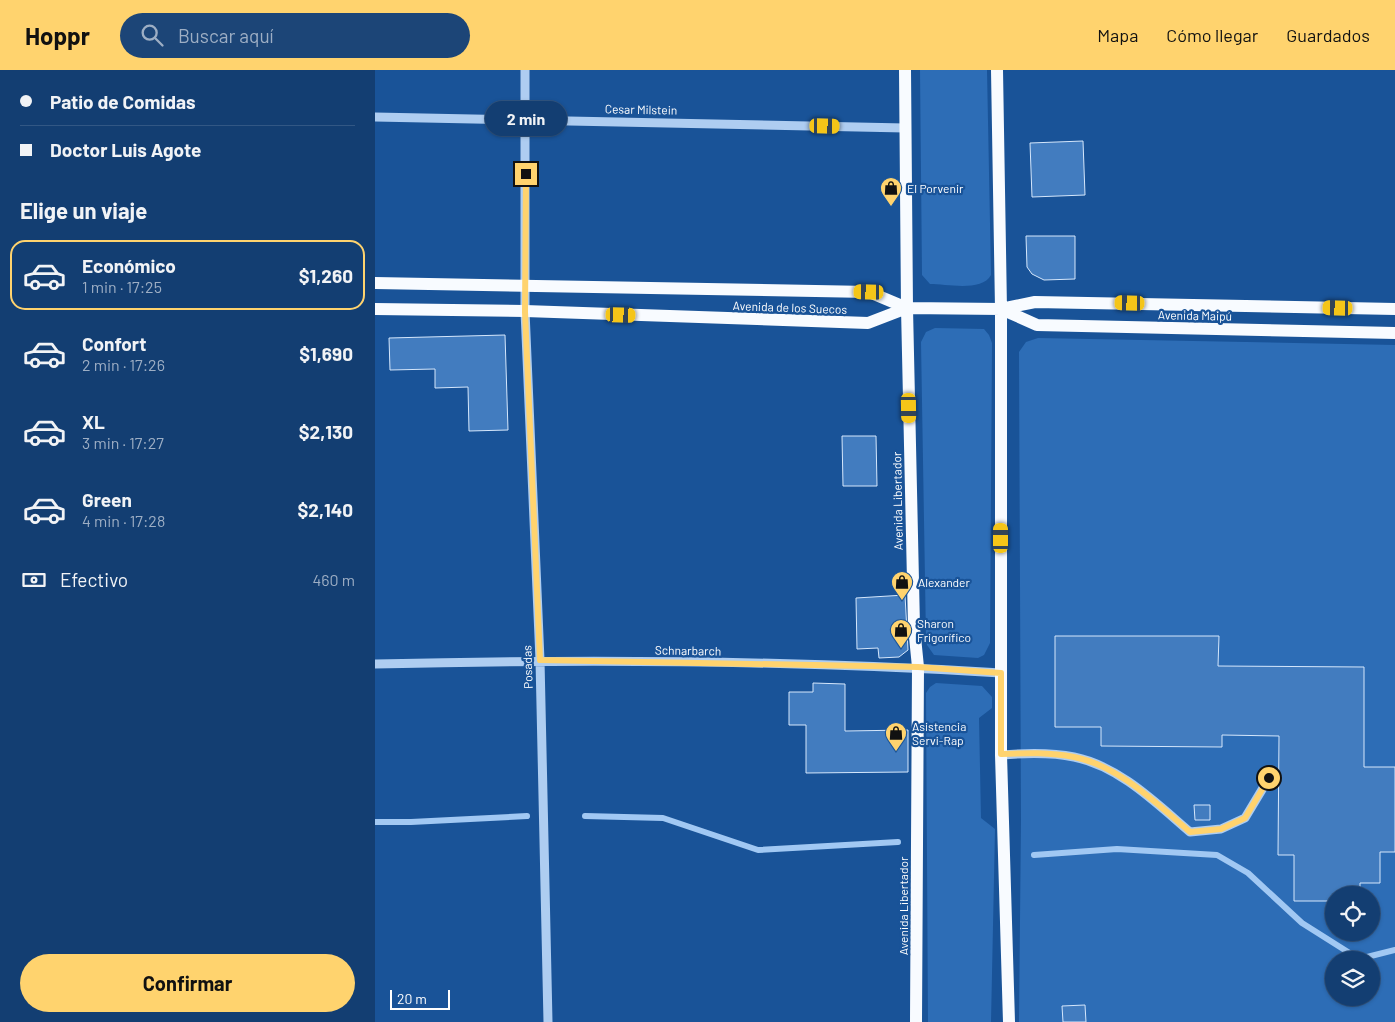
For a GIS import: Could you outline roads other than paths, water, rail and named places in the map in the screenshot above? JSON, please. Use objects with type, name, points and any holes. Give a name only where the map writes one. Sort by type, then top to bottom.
[{"type":"main road","name":"Avenida Libertador","points":[[905,70],[907,308],[914,627],[918,667],[916,1022]]},
{"type":"main road","points":[[997,70],[1001,309],[1001,754],[1009,1022]]},
{"type":"main road","name":"Avenida de los Suecos","points":[[375,283],[869,292],[907,308]]},
{"type":"main road","name":"Avenida Maipú","points":[[1001,309],[1035,302],[1395,309]]},
{"type":"main road","points":[[907,308],[1001,309]]},
{"type":"main road","name":"Avenida de los Suecos","points":[[375,310],[525,312],[868,323],[907,308]]},
{"type":"main road","name":"Avenida Maipú","points":[[1001,309],[1037,325],[1395,333]]},
{"type":"street","name":"Posadas","points":[[525,70],[525,312],[540,660],[548,1022]]},
{"type":"street","name":"Cesar Milstein","points":[[375,117],[905,128]]},
{"type":"street","name":"Schnarbarch","points":[[375,664],[540,660],[918,667],[1001,673]]},
{"type":"street","points":[[1001,754],[1042,753],[1076,757],[1113,771],[1153,800],[1190,832],[1221,829],[1245,818],[1269,778]]},
{"type":"waterway","points":[[375,822],[527,816]]},
{"type":"waterway","points":[[585,816],[663,818],[758,850],[898,842]]},
{"type":"waterway","points":[[1034,855],[1117,849],[1217,855],[1248,873],[1302,923],[1359,959],[1395,950]]},
{"type":"place","name":"El Porvenir","points":[[891,207]]},
{"type":"place","name":"Alexander","points":[[902,601]]},
{"type":"place","name":"Sharon Frigorífico","points":[[901,649]]},
{"type":"place","name":"Asistencia Servi-Rap","points":[[896,752]]}]
